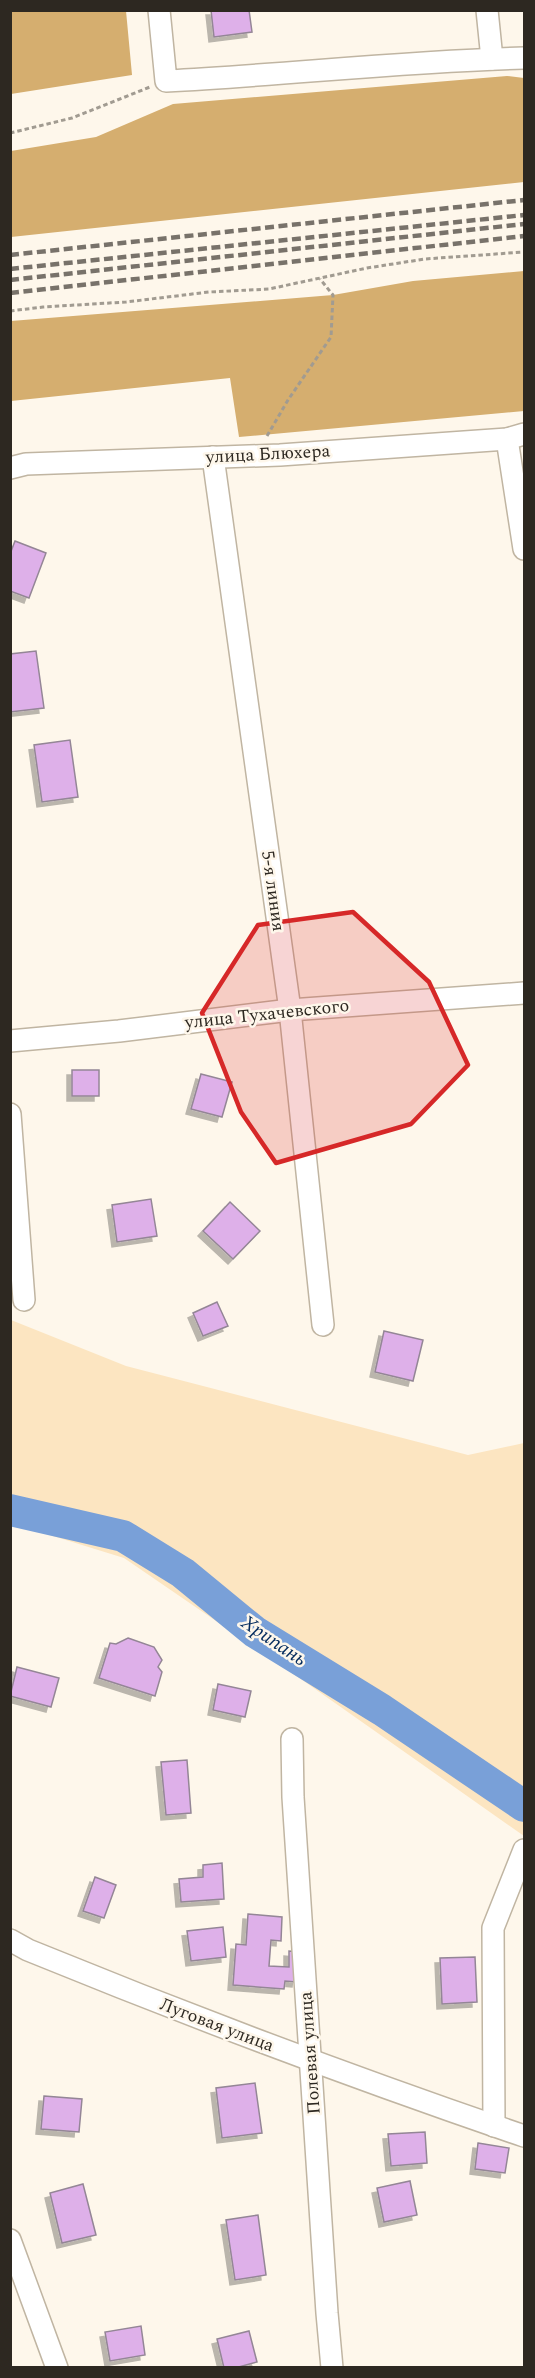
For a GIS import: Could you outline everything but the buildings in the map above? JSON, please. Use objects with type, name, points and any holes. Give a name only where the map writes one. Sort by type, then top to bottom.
[{"type":"street","points":[[159,10],[166,81],[255,76],[347,67],[525,58]]},
{"type":"street","points":[[487,10],[492,59]]},
{"type":"street","points":[[516,436],[525,549]]},
{"type":"street","name":"улица Блюхера","points":[[10,468],[26,464],[256,456],[516,436]]},
{"type":"street","name":"5-я линия","points":[[213,457],[290,1010],[323,1325]]},
{"type":"street","name":"улица Тухачевского","points":[[10,1041],[119,1031],[290,1010],[525,993]]},
{"type":"street","points":[[10,1114],[24,1300]]},
{"type":"street","name":"Полевая улица","points":[[291,1739],[332,2367]]},
{"type":"street","points":[[494,2126],[493,1928],[525,1850]]},
{"type":"street","name":"Луговая улица","points":[[10,1940],[28,1950],[311,2062],[525,2136]]},
{"type":"street","points":[[10,2240],[57,2367]]},
{"type":"path","points":[[10,133],[72,118],[166,81]]},
{"type":"path","points":[[10,311],[126,302],[208,292],[269,289],[367,268],[425,260],[525,252]]},
{"type":"path","points":[[256,456],[288,400],[331,337],[333,295],[320,279]]},
{"type":"highlighted area","points":[[353,912],[429,982],[468,1065],[411,1124],[276,1163],[241,1112],[202,1013],[258,925]]},
{"type":"shaded area","points":[[11,10],[126,11],[132,75],[11,94]]},
{"type":"shaded area","points":[[507,76],[524,78],[524,182],[11,237],[11,151],[96,137],[173,104]]},
{"type":"shaded area","points":[[524,271],[524,411],[239,437],[230,378],[11,401],[11,321],[333,295],[413,281]]},
{"type":"shaded area","points":[[11,1320],[126,1366],[468,1455],[524,1443],[524,1836],[124,1558],[11,1523]]},
{"type":"waterway","name":"Хрипань","points":[[10,1510],[123,1536],[183,1573],[255,1632],[382,1710],[524,1806]]},
{"type":"railway","points":[[10,255],[524,200]]},
{"type":"railway","points":[[10,269],[524,215]]},
{"type":"railway","points":[[10,280],[524,224]]},
{"type":"railway","points":[[10,293],[524,236]]}]
